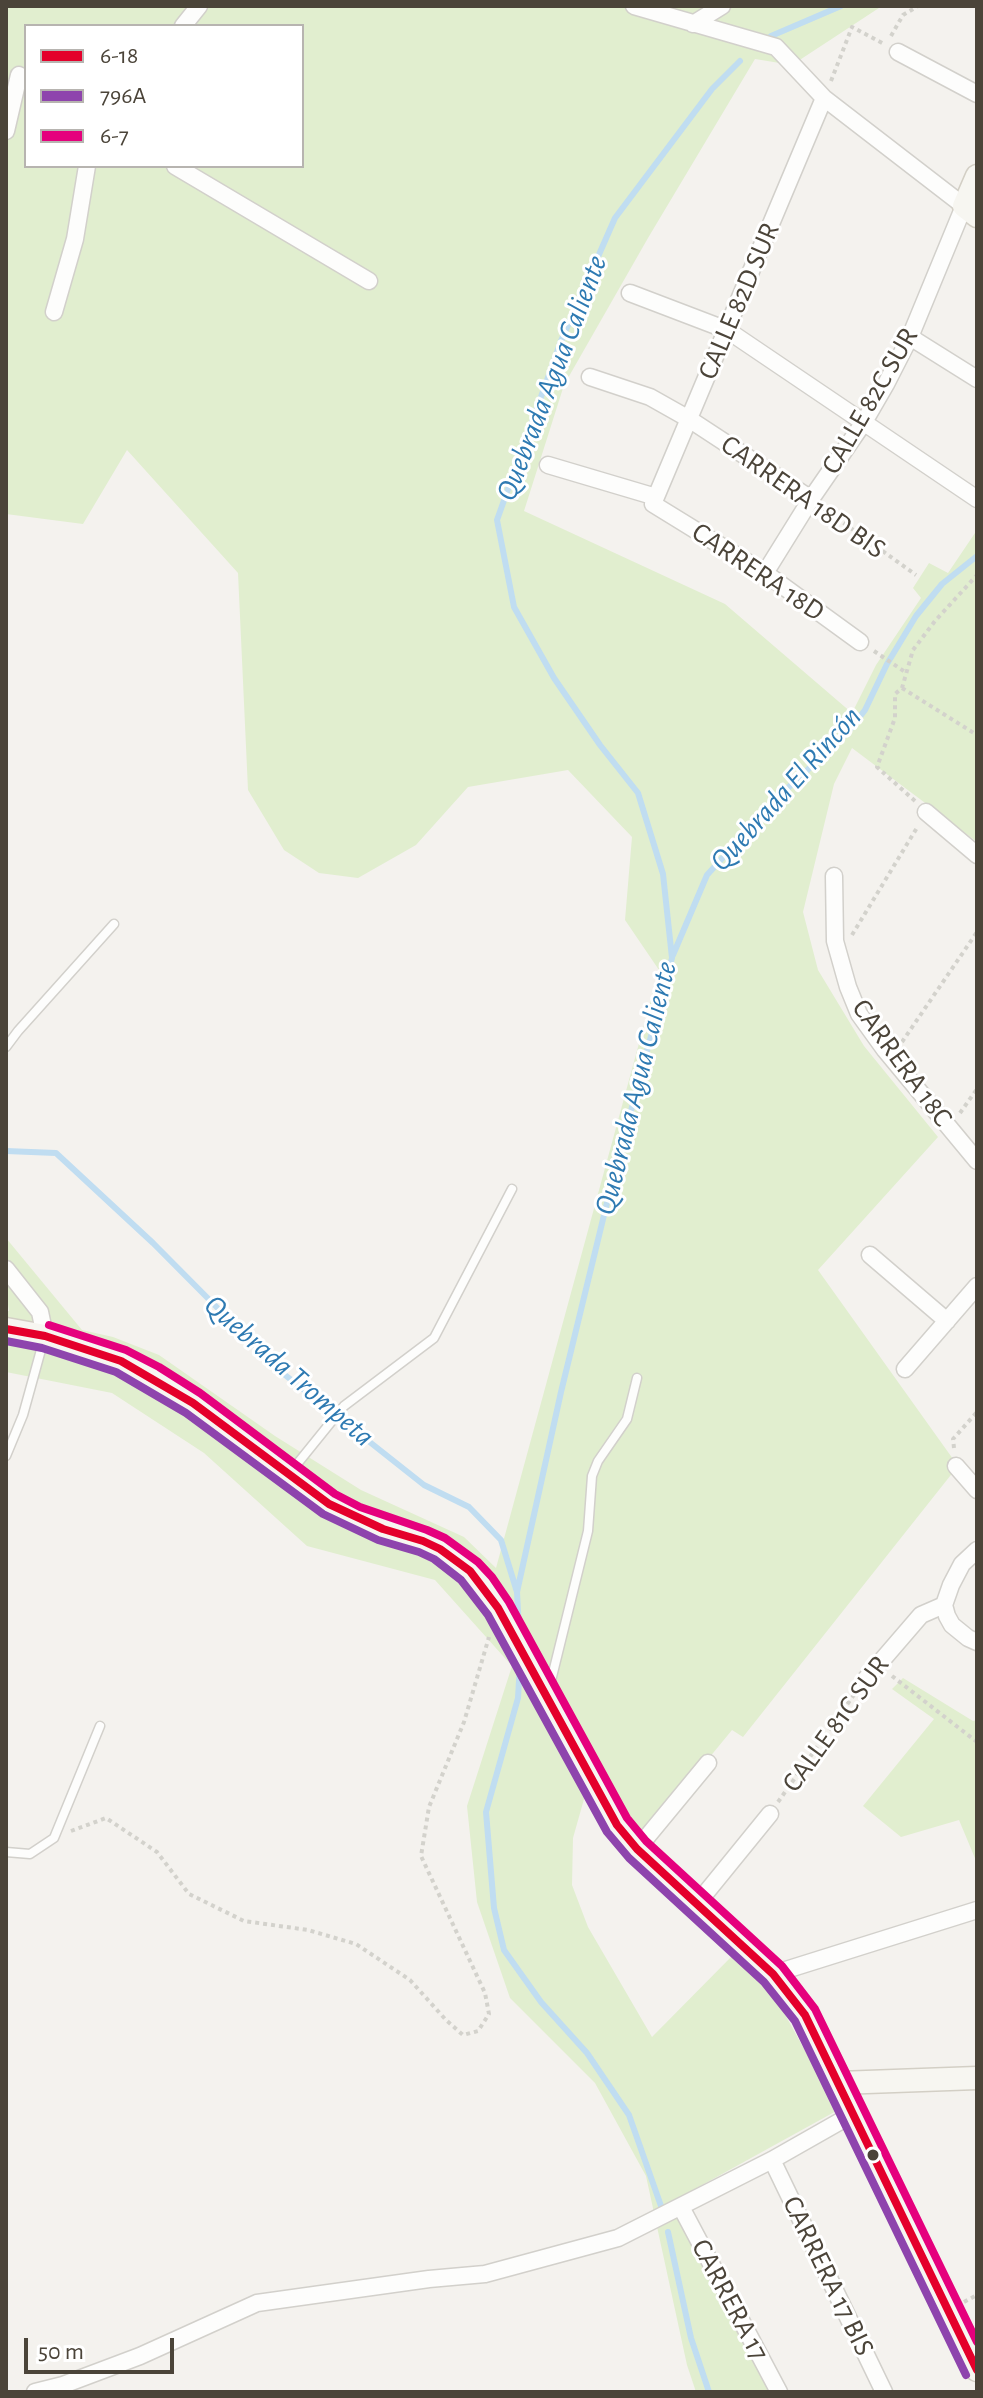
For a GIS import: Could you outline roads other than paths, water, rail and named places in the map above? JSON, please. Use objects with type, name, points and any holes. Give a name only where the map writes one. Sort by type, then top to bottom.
[{"type":"street","points":[[185,24],[199,6]]},
{"type":"street","points":[[634,6],[776,47],[824,98],[971,211]]},
{"type":"street","points":[[693,24],[722,6]]},
{"type":"street","points":[[892,49],[977,94]]},
{"type":"street","points":[[6,131],[17,74]]},
{"type":"street","name":"CALLE 82D SUR","points":[[655,500],[824,98]]},
{"type":"street","points":[[54,312],[75,239],[87,168]]},
{"type":"street","points":[[178,168],[369,281]]},
{"type":"street","name":"CALLE 82C SUR","points":[[765,573],[864,422],[910,337],[971,211],[977,176]]},
{"type":"street","points":[[630,293],[727,330],[977,499]]},
{"type":"street","points":[[910,337],[977,379]]},
{"type":"street","name":"CARRERA 18D BIS","points":[[590,377],[650,397],[811,499]]},
{"type":"street","name":"CARRERA 18D","points":[[548,465],[655,500],[765,573],[860,642]]},
{"type":"street","points":[[926,812],[977,855]]},
{"type":"street","name":"CARRERA 18C","points":[[834,876],[833,911],[838,958],[859,1014],[977,1161]]},
{"type":"street","points":[[870,1255],[947,1321]]},
{"type":"street","points":[[6,1269],[40,1312],[45,1336]]},
{"type":"street","points":[[905,1369],[977,1286]]},
{"type":"street","points":[[6,1329],[45,1336],[121,1361],[193,1403],[329,1504],[355,1518],[440,1549],[470,1571],[498,1608],[617,1825],[637,1849],[773,1974],[805,2015],[977,2370]]},
{"type":"street","points":[[956,1466],[977,1490]]},
{"type":"street","points":[[977,1550],[962,1564],[944,1605],[952,1625],[977,1642]]},
{"type":"street","name":"CALLE 81C SUR","points":[[865,1680],[921,1615],[944,1605]]},
{"type":"street","points":[[637,1849],[708,1763]]},
{"type":"street","name":"CALLE 81C SUR","points":[[696,1905],[770,1814]]},
{"type":"street","points":[[773,1974],[977,1910]]},
{"type":"street","points":[[839,2083],[977,2078]]},
{"type":"street","points":[[35,2392],[63,2385],[140,2356],[257,2303],[485,2274],[618,2238],[772,2160],[853,2114]]},
{"type":"street","name":"CARRERA 17 BIS","points":[[772,2160],[884,2392]]},
{"type":"street","name":"CARRERA 17","points":[[681,2207],[779,2392]]},
{"type":"lane","points":[[6,1047],[114,924]]},
{"type":"lane","points":[[289,1475],[344,1406],[434,1338],[512,1189]]},
{"type":"lane","points":[[6,1456],[23,1415],[45,1336]]},
{"type":"lane","points":[[547,1696],[588,1531],[592,1476],[598,1461],[627,1419],[637,1378]]},
{"type":"lane","points":[[6,1852],[30,1854],[54,1838],[100,1726]]},
{"type":"waterway","name":"Quebrada Agua Caliente","points":[[771,36],[841,6]]},
{"type":"waterway","name":"Quebrada Agua Caliente","points":[[517,1592],[614,1174],[672,958],[663,874],[638,793],[554,678],[514,607],[497,520],[561,341],[615,218],[712,89],[740,61]]},
{"type":"waterway","name":"Quebrada El Rincón","points":[[673,955],[707,875],[778,797],[852,727],[865,710],[887,664],[916,616],[942,584],[977,556]]},
{"type":"waterway","name":"Quebrada Trompeta","points":[[6,1151],[56,1153],[153,1243],[280,1371],[424,1485],[469,1507],[501,1540],[517,1592],[519,1630]]},
{"type":"waterway","name":"Quebrada Trompeta","points":[[520,1664],[518,1698],[486,1812],[494,1908],[504,1950],[541,2002],[587,2053],[629,2115],[661,2206]]},
{"type":"waterway","name":"Quebrada Trompeta","points":[[668,2232],[691,2338],[709,2392]]}]
